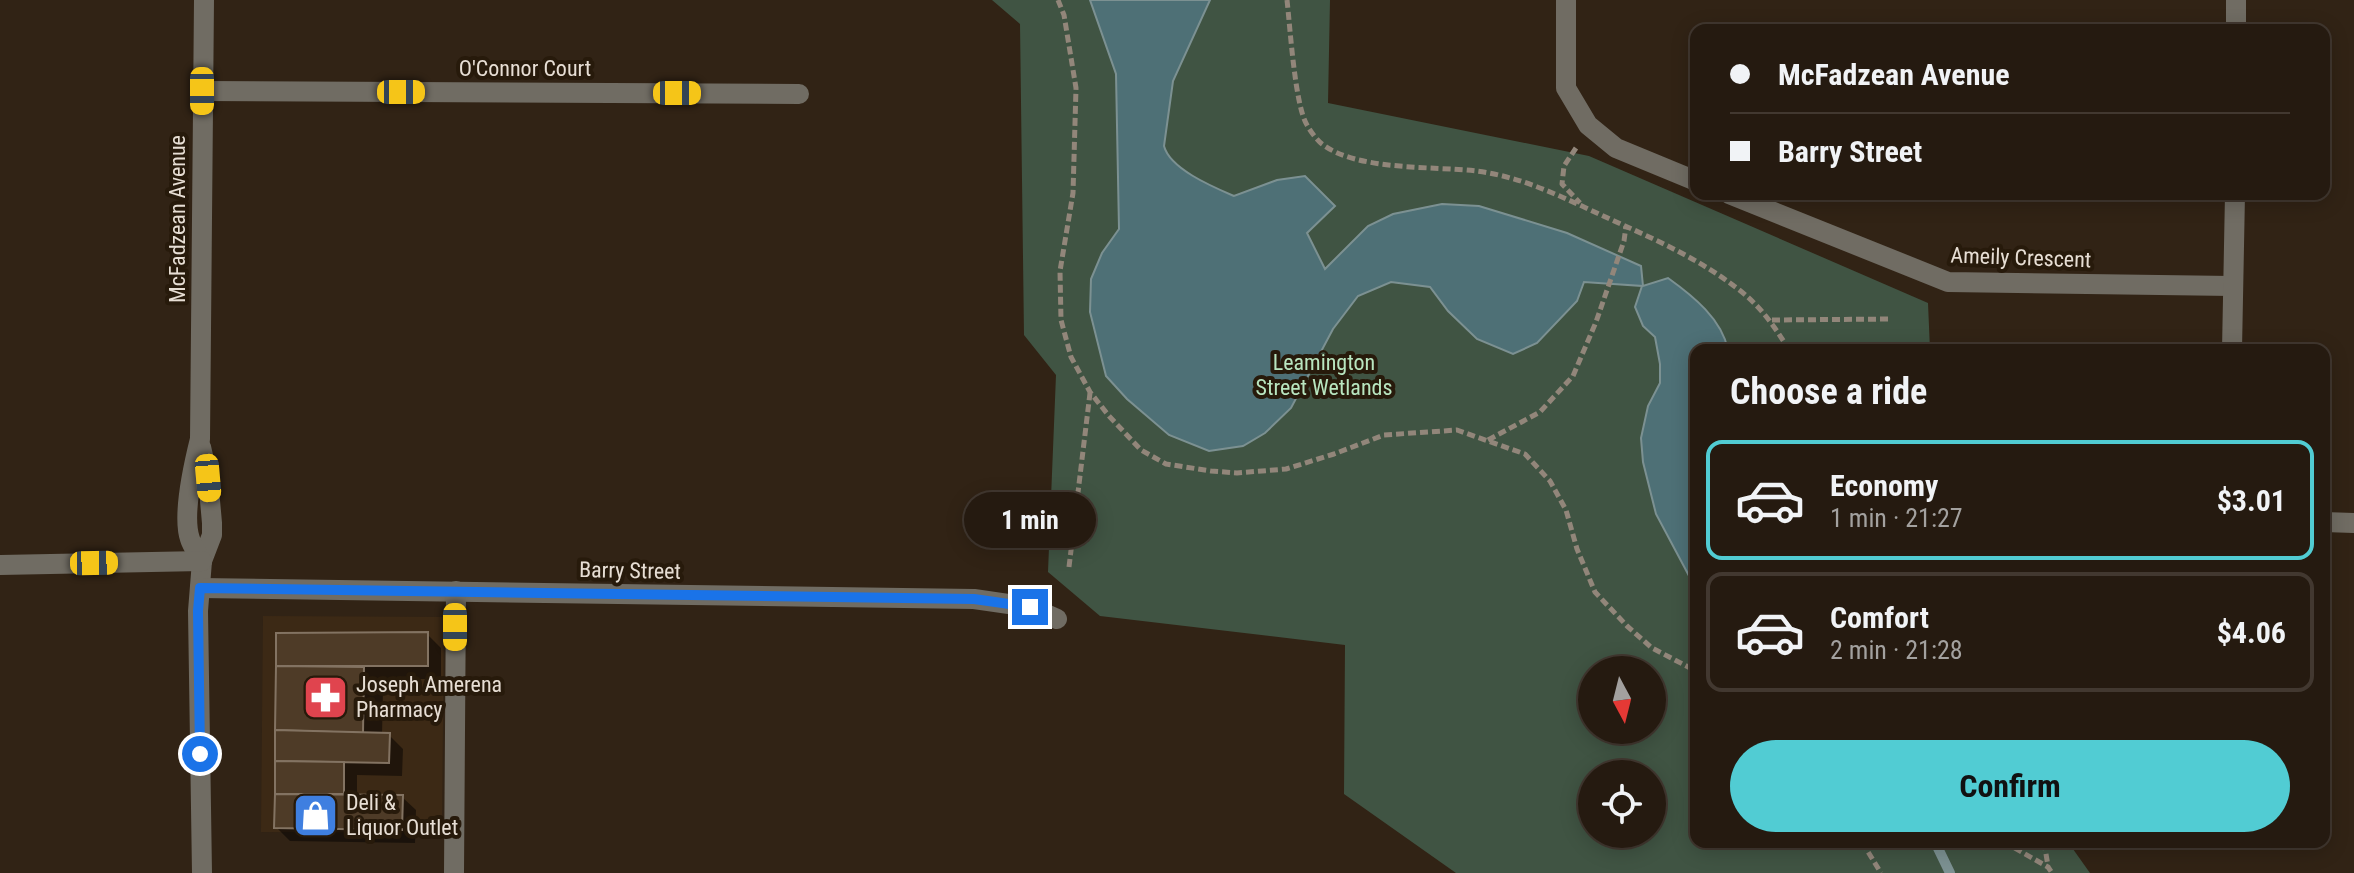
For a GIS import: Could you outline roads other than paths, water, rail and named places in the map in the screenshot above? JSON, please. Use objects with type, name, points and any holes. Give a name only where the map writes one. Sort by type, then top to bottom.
[{"type":"street","name":"McFadzean Avenue","points":[[202,873],[198,611],[202,561],[189,537],[188,520],[190,487],[200,439],[204,0]]},
{"type":"street","points":[[1566,0],[1566,88],[1588,125],[1616,148],[1690,179]]},
{"type":"street","points":[[2236,0],[2236,24]]},
{"type":"street","name":"O'Connor Court","points":[[202,91],[799,94]]},
{"type":"street","name":"Ameily Crescent","points":[[1744,200],[1948,282],[2232,286]]},
{"type":"street","points":[[2232,344],[2235,200]]},
{"type":"street","points":[[2330,522],[2354,523]]},
{"type":"street","points":[[0,565],[202,561]]},
{"type":"street","name":"Barry Street","points":[[200,588],[974,599],[1030,607],[1057,619]]},
{"type":"street","points":[[454,873],[456,591]]},
{"type":"water","points":[[1090,0],[1210,0],[1173,81],[1164,146],[1183,170],[1234,196],[1277,180],[1305,176],[1335,206],[1307,233],[1325,269],[1368,226],[1393,214],[1442,204],[1479,206],[1567,233],[1641,266],[1643,286],[1668,278],[1696,301],[1713,318],[1726,344],[1690,344],[1690,578],[1656,514],[1643,462],[1641,438],[1648,406],[1660,383],[1660,364],[1655,337],[1643,326],[1635,307],[1642,286],[1584,282],[1577,301],[1537,343],[1513,354],[1477,339],[1448,311],[1430,287],[1391,282],[1358,296],[1333,329],[1291,408],[1265,433],[1243,446],[1209,451],[1169,435],[1127,399],[1106,376],[1090,312],[1091,279],[1102,253],[1119,229],[1116,74]]},
{"type":"waterway","points":[[1938,848],[1950,873]]},
{"type":"place","name":"Joseph Amerena Pharmacy","points":[[325,697]]},
{"type":"place","name":"Deli & Liquor Outlet","points":[[315,815]]},
{"type":"park label","name":"Leamington Street Wetlands","points":[[1324,374]]}]
